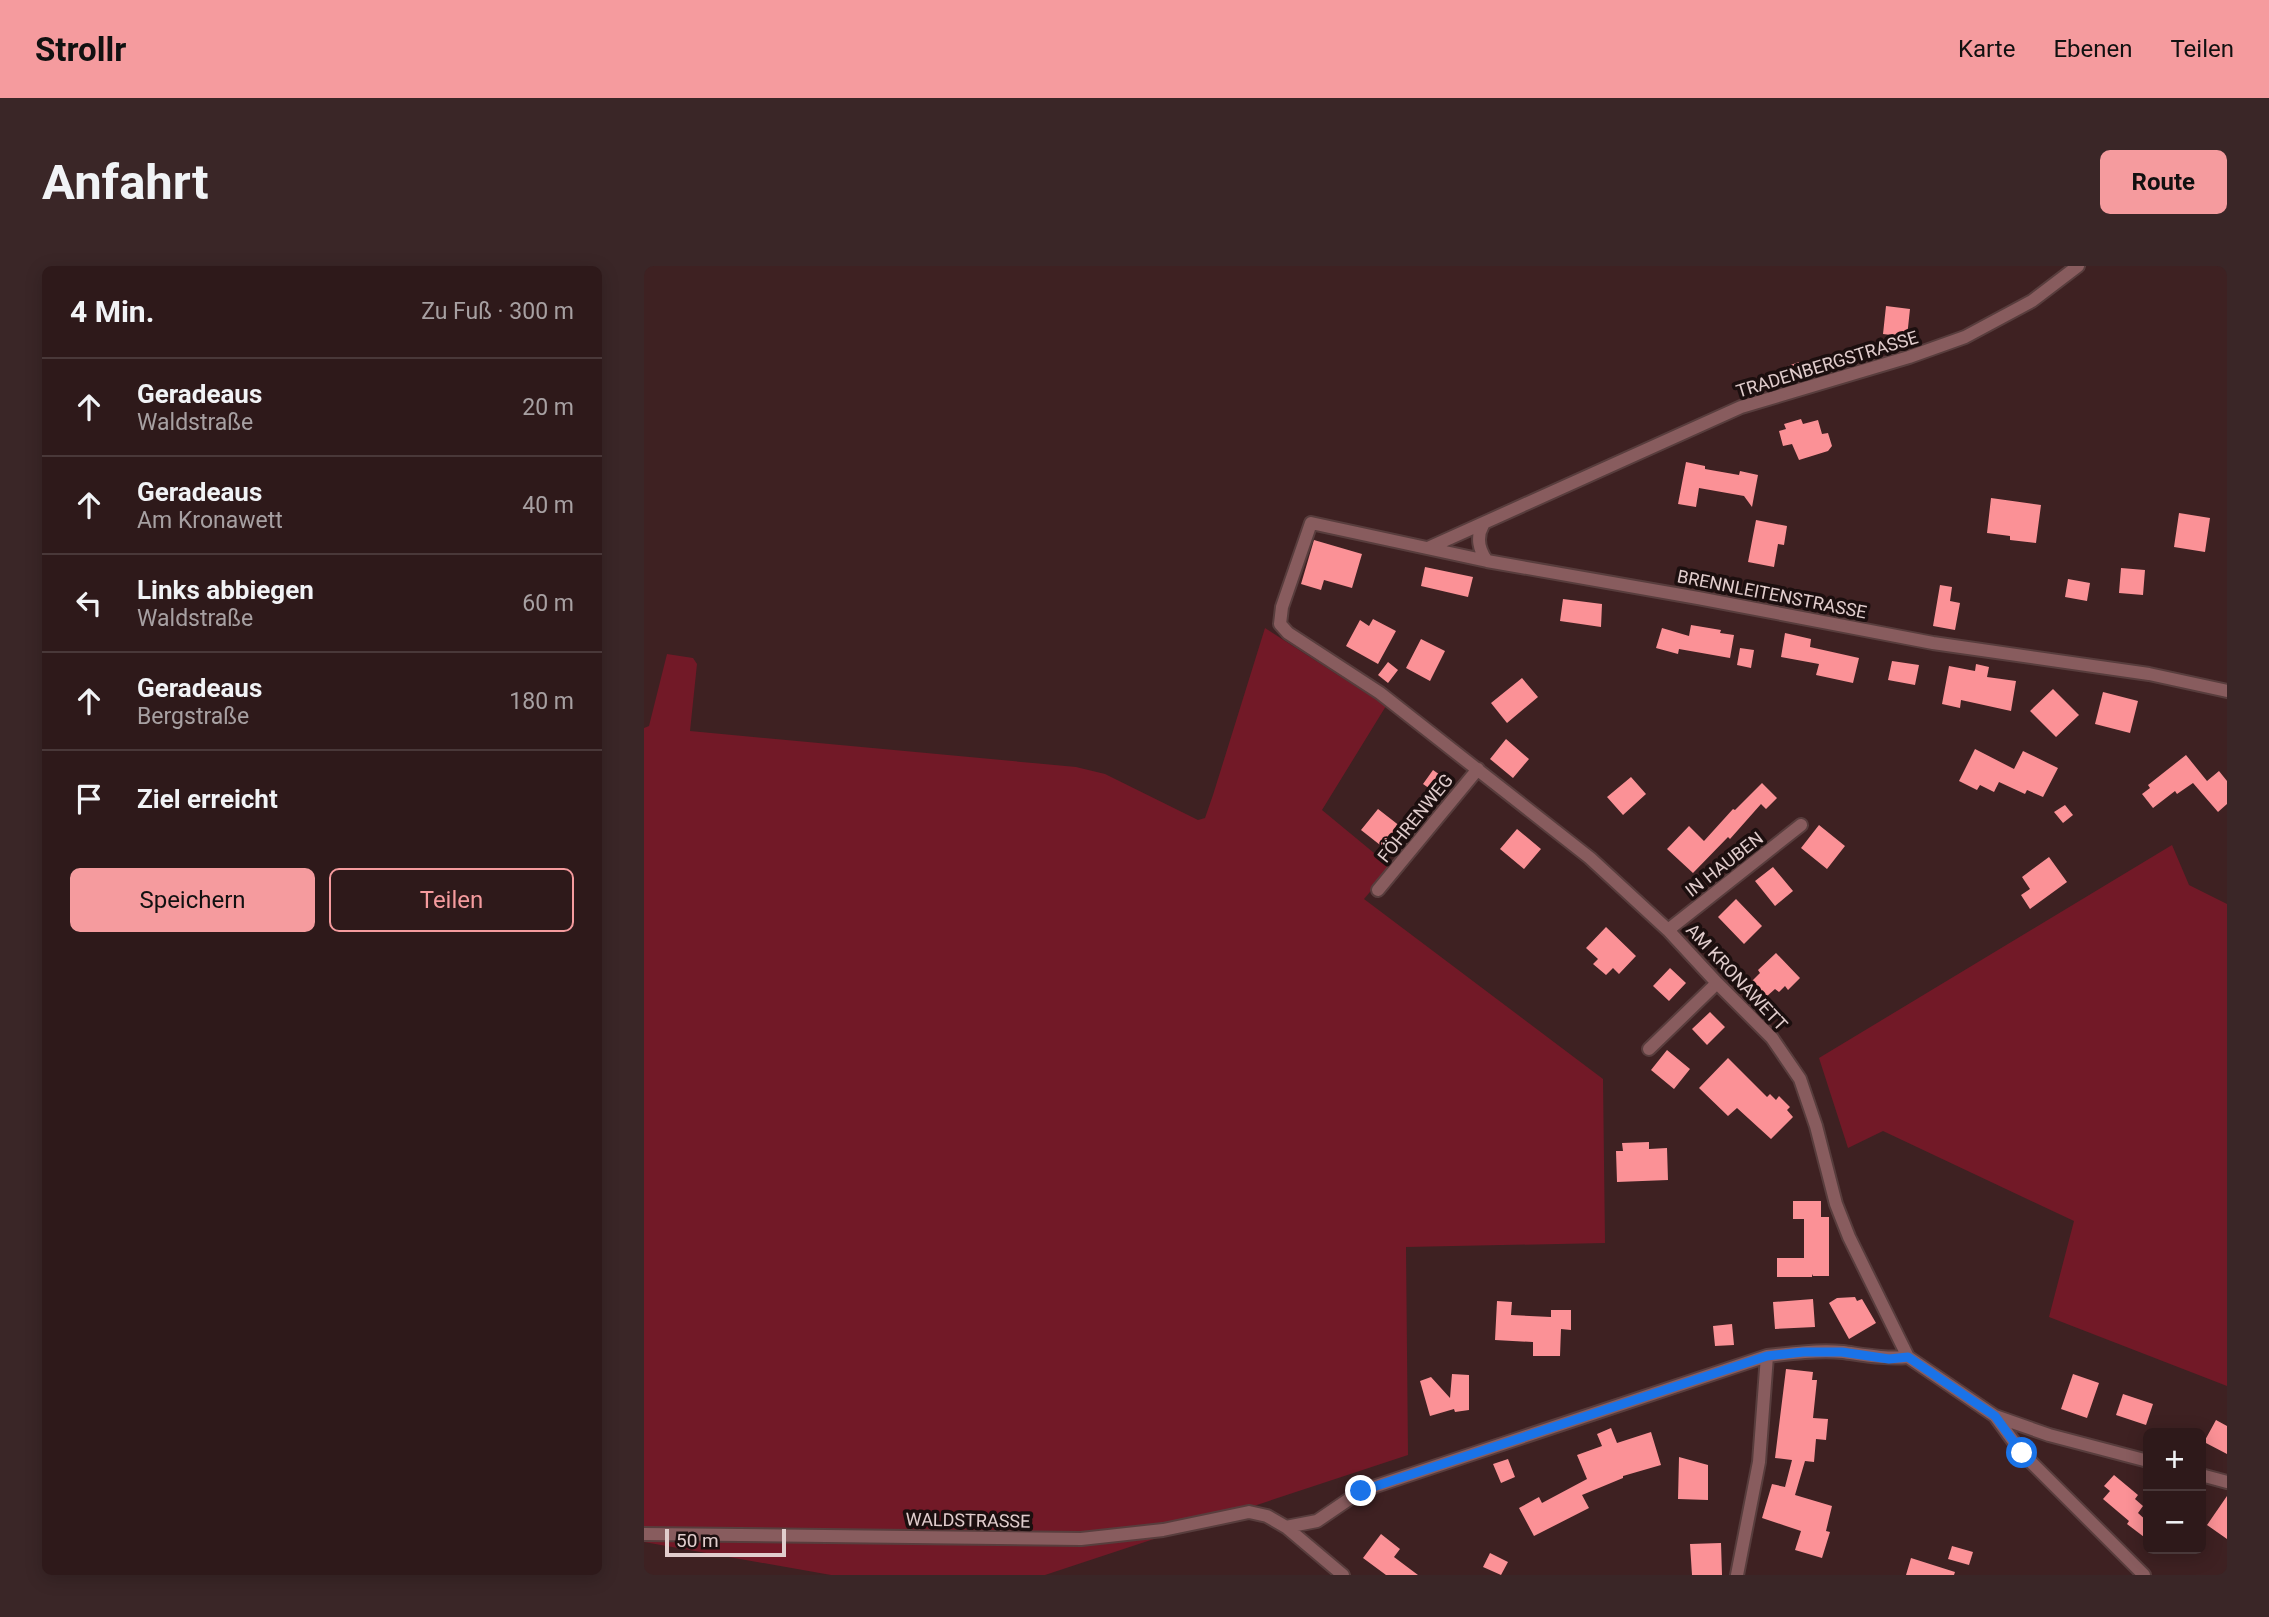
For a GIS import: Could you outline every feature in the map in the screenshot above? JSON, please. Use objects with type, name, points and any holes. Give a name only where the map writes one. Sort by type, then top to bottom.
[{"type":"street","name":"TRADENBERGSTRASSE","points":[[1424,549],[1483,525],[1741,407],[1909,358],[1965,337],[2032,301],[2078,266]]},
{"type":"street","name":"BRENNLEITENSTRASSE","points":[[1311,523],[1424,549],[1954,647],[2149,674],[2227,691]]},
{"type":"street","name":"AM KRONAWETT","points":[[1311,523],[1282,607],[1280,624],[1288,633],[1380,693],[1590,858],[1668,930],[1772,1038],[1800,1079],[1816,1126],[1836,1203],[1849,1237],[1908,1357],[1995,1416],[2049,1435],[2143,1460]]},
{"type":"street","points":[[1483,525],[1479,542],[1488,561]]},
{"type":"street","name":"FÖHRENWEG","points":[[1378,890],[1478,769]]},
{"type":"street","name":"IN HAUBEN","points":[[1668,930],[1801,825]]},
{"type":"street","points":[[1649,1049],[1717,983]]},
{"type":"street","points":[[1286,1527],[1317,1521],[1361,1491],[1767,1356],[1842,1352],[1889,1359],[1908,1357]]},
{"type":"street","points":[[1737,1575],[1759,1462],[1767,1356]]},
{"type":"street","points":[[1995,1416],[2022,1453],[2144,1575]]},
{"type":"street","points":[[2206,1476],[2227,1482]]},
{"type":"street","name":"WALDSTRASSE","points":[[644,1534],[1081,1539],[1163,1530],[1249,1511],[1266,1516],[1286,1527],[1343,1575]]},
{"type":"shaded area","points":[[1265,628],[1386,706],[1322,810],[1391,867],[1364,899],[1603,1079],[1605,1243],[1406,1247],[1408,1455],[1045,1575],[831,1575],[644,1542],[644,728],[649,726],[667,654],[693,658],[697,664],[690,731],[1076,767],[1105,774],[1198,820],[1205,818]]},
{"type":"shaded area","points":[[2172,845],[2189,885],[2227,904],[2227,1386],[2049,1317],[2074,1221],[1883,1131],[1848,1148],[1819,1058]]},
{"type":"building","points":[[1886,306],[1910,309],[1907,337],[1883,334]]},
{"type":"building","points":[[1799,362],[1804,379],[1782,386],[1785,367]]},
{"type":"building","points":[[1801,419],[1803,424],[1818,420],[1822,434],[1828,433],[1832,446],[1828,451],[1799,460],[1792,444],[1783,446],[1779,431],[1786,429],[1784,424]]},
{"type":"building","points":[[1686,462],[1705,466],[1705,469],[1739,475],[1740,471],[1758,475],[1752,507],[1744,496],[1699,488],[1696,507],[1678,504]]},
{"type":"building","points":[[1991,498],[2041,505],[2036,543],[2010,540],[2010,536],[1987,533]]},
{"type":"building","points":[[2179,513],[2210,518],[2205,552],[2174,547]]},
{"type":"building","points":[[1756,520],[1787,526],[1784,545],[1778,544],[1774,567],[1748,562]]},
{"type":"building","points":[[1314,540],[1362,554],[1352,588],[1324,580],[1321,590],[1301,584]]},
{"type":"building","points":[[1425,567],[1473,577],[1468,597],[1421,586]]},
{"type":"building","points":[[2121,568],[2145,570],[2143,595],[2119,593]]},
{"type":"building","points":[[2068,579],[2090,583],[2087,601],[2065,597]]},
{"type":"building","points":[[1940,585],[1952,587],[1950,601],[1960,603],[1955,630],[1933,626]]},
{"type":"building","points":[[1563,599],[1602,604],[1601,627],[1560,621]]},
{"type":"building","points":[[1373,619],[1396,631],[1378,664],[1346,646],[1360,620],[1369,626]]},
{"type":"building","points":[[1691,625],[1734,635],[1730,658],[1679,649],[1678,654],[1656,648],[1662,628],[1689,636]]},
{"type":"building","points":[[1785,633],[1811,639],[1810,647],[1859,658],[1853,683],[1816,675],[1819,664],[1781,657]]},
{"type":"building","points":[[1421,639],[1445,651],[1430,681],[1406,668]]},
{"type":"building","points":[[1740,648],[1754,650],[1751,668],[1737,665]]},
{"type":"building","points":[[1892,661],[1919,665],[1915,685],[1888,680]]},
{"type":"building","points":[[1388,662],[1398,670],[1388,683],[1378,675]]},
{"type":"building","points":[[1976,664],[1989,667],[1987,677],[2016,681],[2011,711],[1961,700],[1960,708],[1942,704],[1949,666],[1975,671]]},
{"type":"building","points":[[1522,678],[1538,697],[1507,723],[1491,703]]},
{"type":"building","points":[[2053,689],[2079,715],[2056,737],[2030,711]]},
{"type":"building","points":[[2103,692],[2138,701],[2130,733],[2095,724]]},
{"type":"building","points":[[1506,739],[1529,759],[1513,778],[1490,759]]},
{"type":"building","points":[[1975,749],[2014,769],[2023,751],[2058,768],[2043,797],[2027,790],[2025,794],[1999,782],[1994,792],[1980,785],[1977,790],[1959,781]]},
{"type":"building","points":[[2186,755],[2207,781],[2219,771],[2227,781],[2227,804],[2218,812],[2193,783],[2177,794],[2175,791],[2153,808],[2142,794],[2150,788],[2148,785]]},
{"type":"building","points":[[1433,770],[1453,784],[1443,798],[1423,784]]},
{"type":"building","points":[[1631,777],[1646,794],[1623,815],[1607,797]]},
{"type":"building","points":[[1762,783],[1777,798],[1766,809],[1761,804],[1730,839],[1728,837],[1693,873],[1667,849],[1689,826],[1704,841],[1733,809]]},
{"type":"building","points":[[2065,805],[2073,815],[2063,823],[2054,812]]},
{"type":"building","points":[[1378,809],[1405,830],[1389,852],[1361,830]]},
{"type":"building","points":[[1819,825],[1845,846],[1827,869],[1801,848]]},
{"type":"building","points":[[1517,829],[1541,849],[1524,869],[1500,849]]},
{"type":"building","points":[[2049,857],[2067,882],[2030,909],[2021,895],[2030,889],[2022,877]]},
{"type":"building","points":[[1773,867],[1793,891],[1775,906],[1755,881]]},
{"type":"building","points":[[1736,899],[1762,926],[1744,944],[1718,917]]},
{"type":"building","points":[[1606,927],[1636,956],[1619,974],[1613,968],[1606,975],[1593,964],[1598,959],[1586,948]]},
{"type":"building","points":[[1776,953],[1800,978],[1788,990],[1785,986],[1779,992],[1775,989],[1766,997],[1752,981],[1760,973],[1758,970]]},
{"type":"building","points":[[1670,968],[1686,983],[1669,1001],[1653,986]]},
{"type":"building","points":[[1710,1012],[1725,1027],[1707,1045],[1692,1029]]},
{"type":"building","points":[[1667,1050],[1690,1069],[1674,1089],[1651,1070]]},
{"type":"building","points":[[1728,1058],[1767,1097],[1770,1094],[1776,1100],[1779,1096],[1790,1107],[1787,1110],[1793,1117],[1771,1139],[1737,1108],[1728,1116],[1699,1088]]},
{"type":"building","points":[[1649,1142],[1649,1149],[1667,1148],[1668,1180],[1617,1182],[1616,1151],[1623,1151],[1622,1143]]},
{"type":"building","points":[[1793,1201],[1821,1201],[1821,1217],[1829,1217],[1829,1276],[1812,1274],[1812,1277],[1777,1277],[1777,1258],[1804,1258],[1804,1219],[1793,1219]]},
{"type":"building","points":[[1855,1297],[1857,1301],[1862,1299],[1876,1323],[1849,1339],[1829,1303],[1837,1298]]},
{"type":"building","points":[[1813,1299],[1815,1327],[1775,1329],[1773,1302]]},
{"type":"building","points":[[1497,1301],[1512,1302],[1511,1315],[1551,1317],[1551,1310],[1571,1310],[1571,1330],[1561,1329],[1560,1356],[1533,1356],[1533,1342],[1495,1340]]},
{"type":"building","points":[[1732,1324],[1734,1345],[1715,1346],[1713,1326]]},
{"type":"building","points":[[1786,1369],[1813,1372],[1812,1380],[1817,1380],[1813,1418],[1828,1419],[1826,1440],[1816,1439],[1814,1462],[1805,1461],[1795,1495],[1832,1506],[1826,1531],[1830,1532],[1822,1558],[1795,1550],[1801,1531],[1762,1518],[1772,1484],[1785,1487],[1792,1460],[1775,1458]]},
{"type":"building","points":[[1452,1374],[1469,1375],[1469,1410],[1455,1412],[1454,1409],[1430,1416],[1420,1381],[1431,1377],[1450,1398]]},
{"type":"building","points":[[2073,1374],[2099,1383],[2087,1418],[2061,1409]]},
{"type":"building","points":[[2123,1394],[2153,1404],[2146,1425],[2116,1415]]},
{"type":"building","points":[[2216,1420],[2227,1426],[2227,1454],[2206,1443]]},
{"type":"building","points":[[1611,1428],[1617,1443],[1651,1432],[1661,1465],[1623,1476],[1582,1495],[1589,1508],[1534,1536],[1519,1508],[1539,1497],[1542,1503],[1587,1479],[1577,1455],[1602,1446],[1597,1434]]},
{"type":"building","points":[[1679,1457],[1708,1465],[1708,1500],[1678,1499]]},
{"type":"building","points":[[1508,1459],[1515,1477],[1501,1483],[1493,1464]]},
{"type":"building","points":[[2114,1475],[2138,1495],[2135,1499],[2143,1506],[2138,1513],[2143,1518],[2143,1536],[2103,1499],[2110,1491],[2104,1486]]},
{"type":"building","points":[[2227,1496],[2227,1539],[2207,1525]]},
{"type":"building","points":[[1381,1534],[1400,1549],[1394,1557],[1418,1575],[1386,1575],[1363,1558]]},
{"type":"building","points":[[1721,1543],[1722,1575],[1692,1575],[1690,1544]]},
{"type":"building","points":[[1952,1546],[1973,1552],[1969,1565],[1948,1559]]},
{"type":"building","points":[[1490,1553],[1508,1562],[1501,1575],[1483,1567]]},
{"type":"building","points":[[1911,1558],[1955,1572],[1954,1575],[1906,1575]]},
{"type":"route","points":[[1361,1491],[1767,1356],[1803,1352],[1842,1352],[1889,1359],[1908,1357],[1995,1416],[2022,1453]]}]
